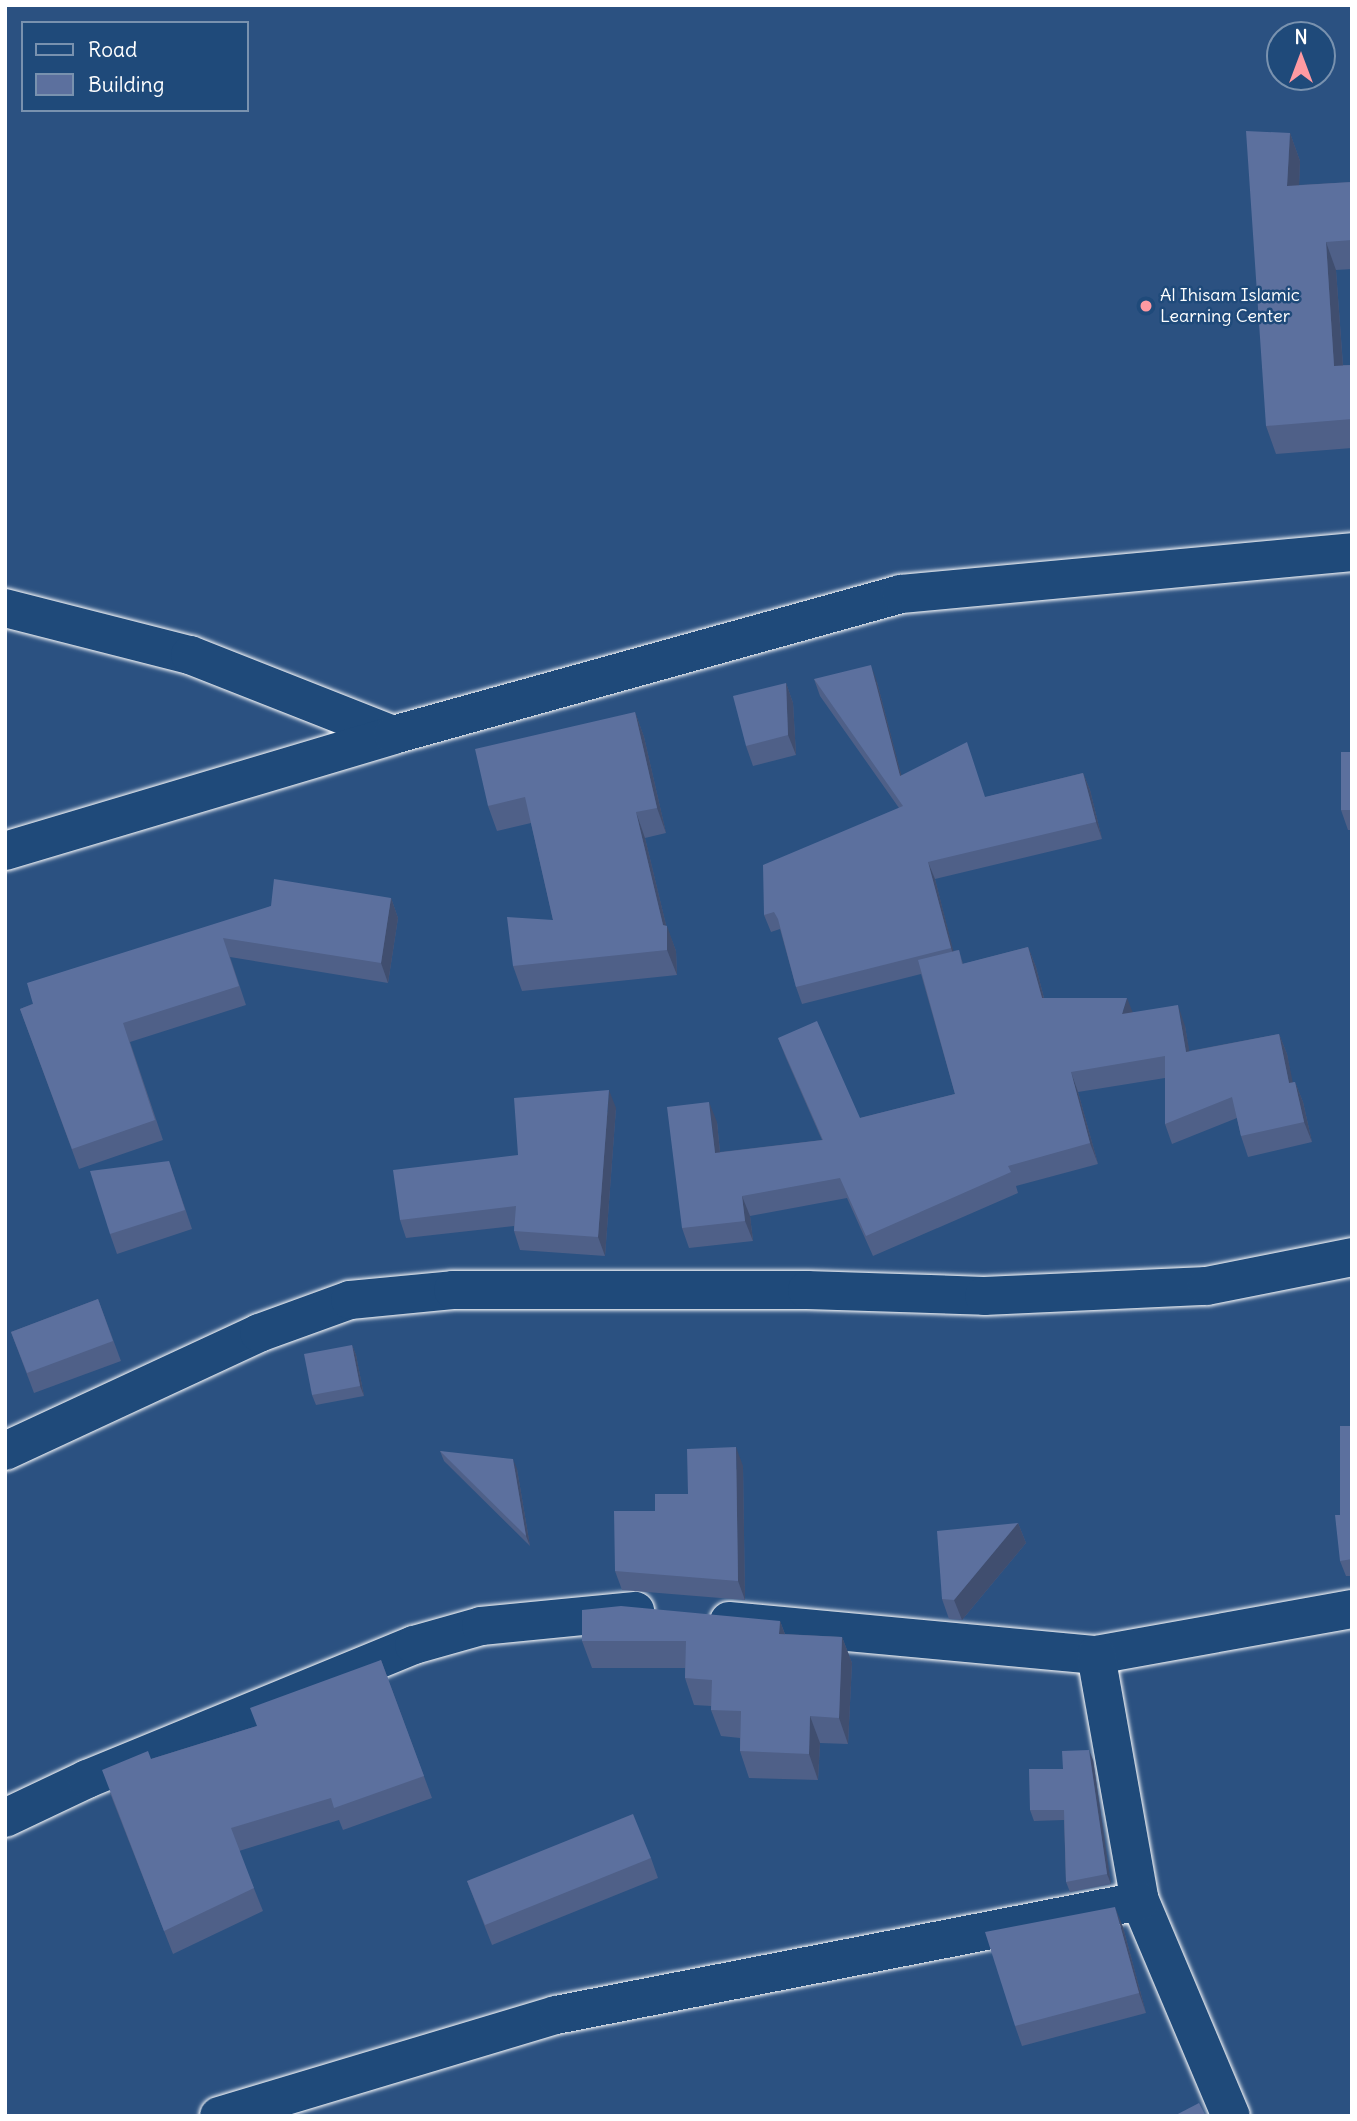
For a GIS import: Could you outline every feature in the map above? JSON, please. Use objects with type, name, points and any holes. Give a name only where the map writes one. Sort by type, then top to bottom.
[{"type":"street","points":[[5,851],[393,735],[901,594],[1352,552]]},
{"type":"street","points":[[5,608],[190,655],[393,735]]},
{"type":"street","points":[[5,1451],[259,1333],[350,1300],[453,1290],[807,1290],[984,1296],[1207,1286],[1352,1257]]},
{"type":"street","points":[[5,1818],[87,1779],[414,1645],[481,1626],[631,1611],[1096,1655],[1352,1609]]},
{"type":"street","points":[[1096,1655],[1140,1901],[1231,2116]]},
{"type":"street","points":[[219,2116],[556,2015],[1140,1901]]},
{"type":"building","points":[[1246,131],[1290,133],[1287,186],[1352,182],[1352,240],[1326,242],[1334,366],[1352,365],[1352,419],[1266,426]]},
{"type":"building","points":[[871,665],[900,776],[967,742],[985,797],[1083,773],[1096,822],[928,862],[951,948],[796,987],[778,919],[774,912],[764,915],[763,865],[903,806],[814,679]]},
{"type":"building","points":[[786,683],[788,735],[746,746],[733,696]]},
{"type":"building","points":[[635,712],[657,808],[636,812],[663,925],[667,926],[667,950],[513,966],[507,917],[553,920],[525,797],[488,806],[475,749]]},
{"type":"building","points":[[1341,752],[1352,752],[1352,810],[1341,810]]},
{"type":"building","points":[[274,879],[391,898],[381,963],[223,938],[239,986],[123,1023],[155,1120],[72,1149],[20,1009],[33,1004],[27,983],[271,906]]},
{"type":"building","points":[[1028,947],[1042,998],[1127,998],[1122,1014],[1178,1005],[1186,1052],[1279,1034],[1289,1083],[1295,1082],[1304,1122],[1241,1136],[1232,1097],[1165,1124],[1165,1056],[1071,1072],[1090,1143],[1008,1166],[1011,1172],[866,1236],[840,1178],[742,1196],[745,1221],[682,1228],[667,1107],[709,1102],[715,1153],[823,1140],[778,1038],[817,1021],[860,1118],[955,1094],[918,960],[959,950],[962,964]]},
{"type":"building","points":[[609,1090],[598,1237],[514,1231],[516,1206],[400,1220],[393,1170],[518,1155],[514,1098]]},
{"type":"building","points":[[169,1161],[185,1210],[110,1234],[90,1171]]},
{"type":"building","points":[[98,1299],[113,1341],[27,1373],[11,1332]]},
{"type":"building","points":[[352,1345],[360,1386],[312,1395],[304,1354]]},
{"type":"building","points":[[1340,1426],[1352,1426],[1352,1559],[1340,1561],[1335,1515],[1340,1515]]},
{"type":"building","points":[[736,1447],[738,1581],[615,1571],[614,1511],[655,1511],[655,1494],[688,1494],[687,1449]]},
{"type":"building","points":[[440,1451],[513,1459],[526,1536]]},
{"type":"building","points":[[1018,1523],[954,1600],[942,1599],[937,1531]]},
{"type":"building","points":[[621,1606],[780,1621],[779,1634],[842,1637],[839,1718],[810,1716],[809,1754],[740,1751],[741,1711],[711,1710],[712,1680],[685,1678],[686,1641],[582,1641],[582,1610]]},
{"type":"building","points":[[381,1660],[424,1776],[334,1808],[331,1798],[231,1828],[254,1888],[164,1931],[102,1770],[148,1751],[151,1759],[257,1726],[250,1708]]},
{"type":"building","points":[[1089,1750],[1107,1874],[1066,1882],[1064,1810],[1030,1810],[1029,1769],[1063,1769],[1062,1751]]},
{"type":"building","points":[[633,1814],[651,1858],[485,1925],[467,1881]]},
{"type":"building","points":[[1115,1907],[1139,1993],[1015,2026],[985,1932]]},
{"type":"building","points":[[1199,2103],[1206,2116],[1174,2116]]},
{"type":"place","name":"Al Ihisam Islamic Learning Center","points":[[1146,306]]}]
